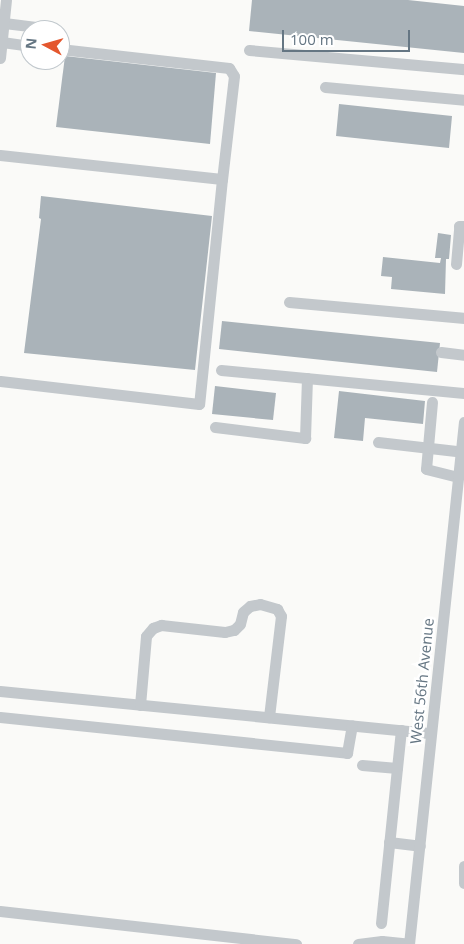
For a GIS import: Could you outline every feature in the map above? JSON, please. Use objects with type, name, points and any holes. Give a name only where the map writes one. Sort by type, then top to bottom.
[{"type":"street","points":[[0,58],[6,0]]},
{"type":"street","points":[[4,23],[20,24]]},
{"type":"street","points":[[2,42],[20,45]]},
{"type":"street","points":[[0,380],[199,404],[234,76],[230,68],[70,50]]},
{"type":"street","points":[[249,50],[464,69]]},
{"type":"street","points":[[325,86],[464,100]]},
{"type":"street","points":[[0,155],[222,179]]},
{"type":"street","points":[[456,264],[459,226],[464,226]]},
{"type":"street","points":[[289,302],[464,318]]},
{"type":"street","points":[[441,352],[464,355]]},
{"type":"street","points":[[221,370],[464,392]]},
{"type":"street","points":[[214,426],[305,438],[307,378]]},
{"type":"street","points":[[432,402],[426,469],[458,476]]},
{"type":"street","name":"West 56th Avenue","points":[[409,944],[464,422]]},
{"type":"street","points":[[378,442],[462,451]]},
{"type":"street","points":[[140,705],[146,636],[153,628],[161,625],[225,632],[234,630],[240,624],[243,612],[250,606],[260,604],[277,609],[280,616],[269,717]]},
{"type":"street","points":[[0,691],[431,733]]},
{"type":"street","points":[[0,717],[347,753],[352,725]]},
{"type":"street","points":[[381,922],[400,730]]},
{"type":"street","points":[[362,765],[397,768]]},
{"type":"street","points":[[389,842],[420,846]]},
{"type":"street","points":[[464,866],[464,883]]},
{"type":"street","points":[[0,910],[296,944]]},
{"type":"street","points":[[358,944],[382,941],[409,944]]},
{"type":"building","points":[[252,0],[408,0],[464,6],[464,53],[249,31]]},
{"type":"building","points":[[70,57],[216,73],[210,144],[56,127],[63,70],[70,70]]},
{"type":"building","points":[[339,104],[452,116],[449,148],[336,136]]},
{"type":"building","points":[[41,196],[212,216],[195,370],[24,353],[41,219],[39,218]]},
{"type":"building","points":[[438,233],[451,235],[449,259],[446,259],[445,294],[391,289],[392,277],[381,276],[383,257],[440,263],[441,258],[435,258]]},
{"type":"building","points":[[222,321],[440,343],[437,372],[219,349]]},
{"type":"building","points":[[215,386],[276,393],[273,420],[212,414]]},
{"type":"building","points":[[339,391],[425,401],[423,424],[365,418],[363,441],[334,438]]}]
